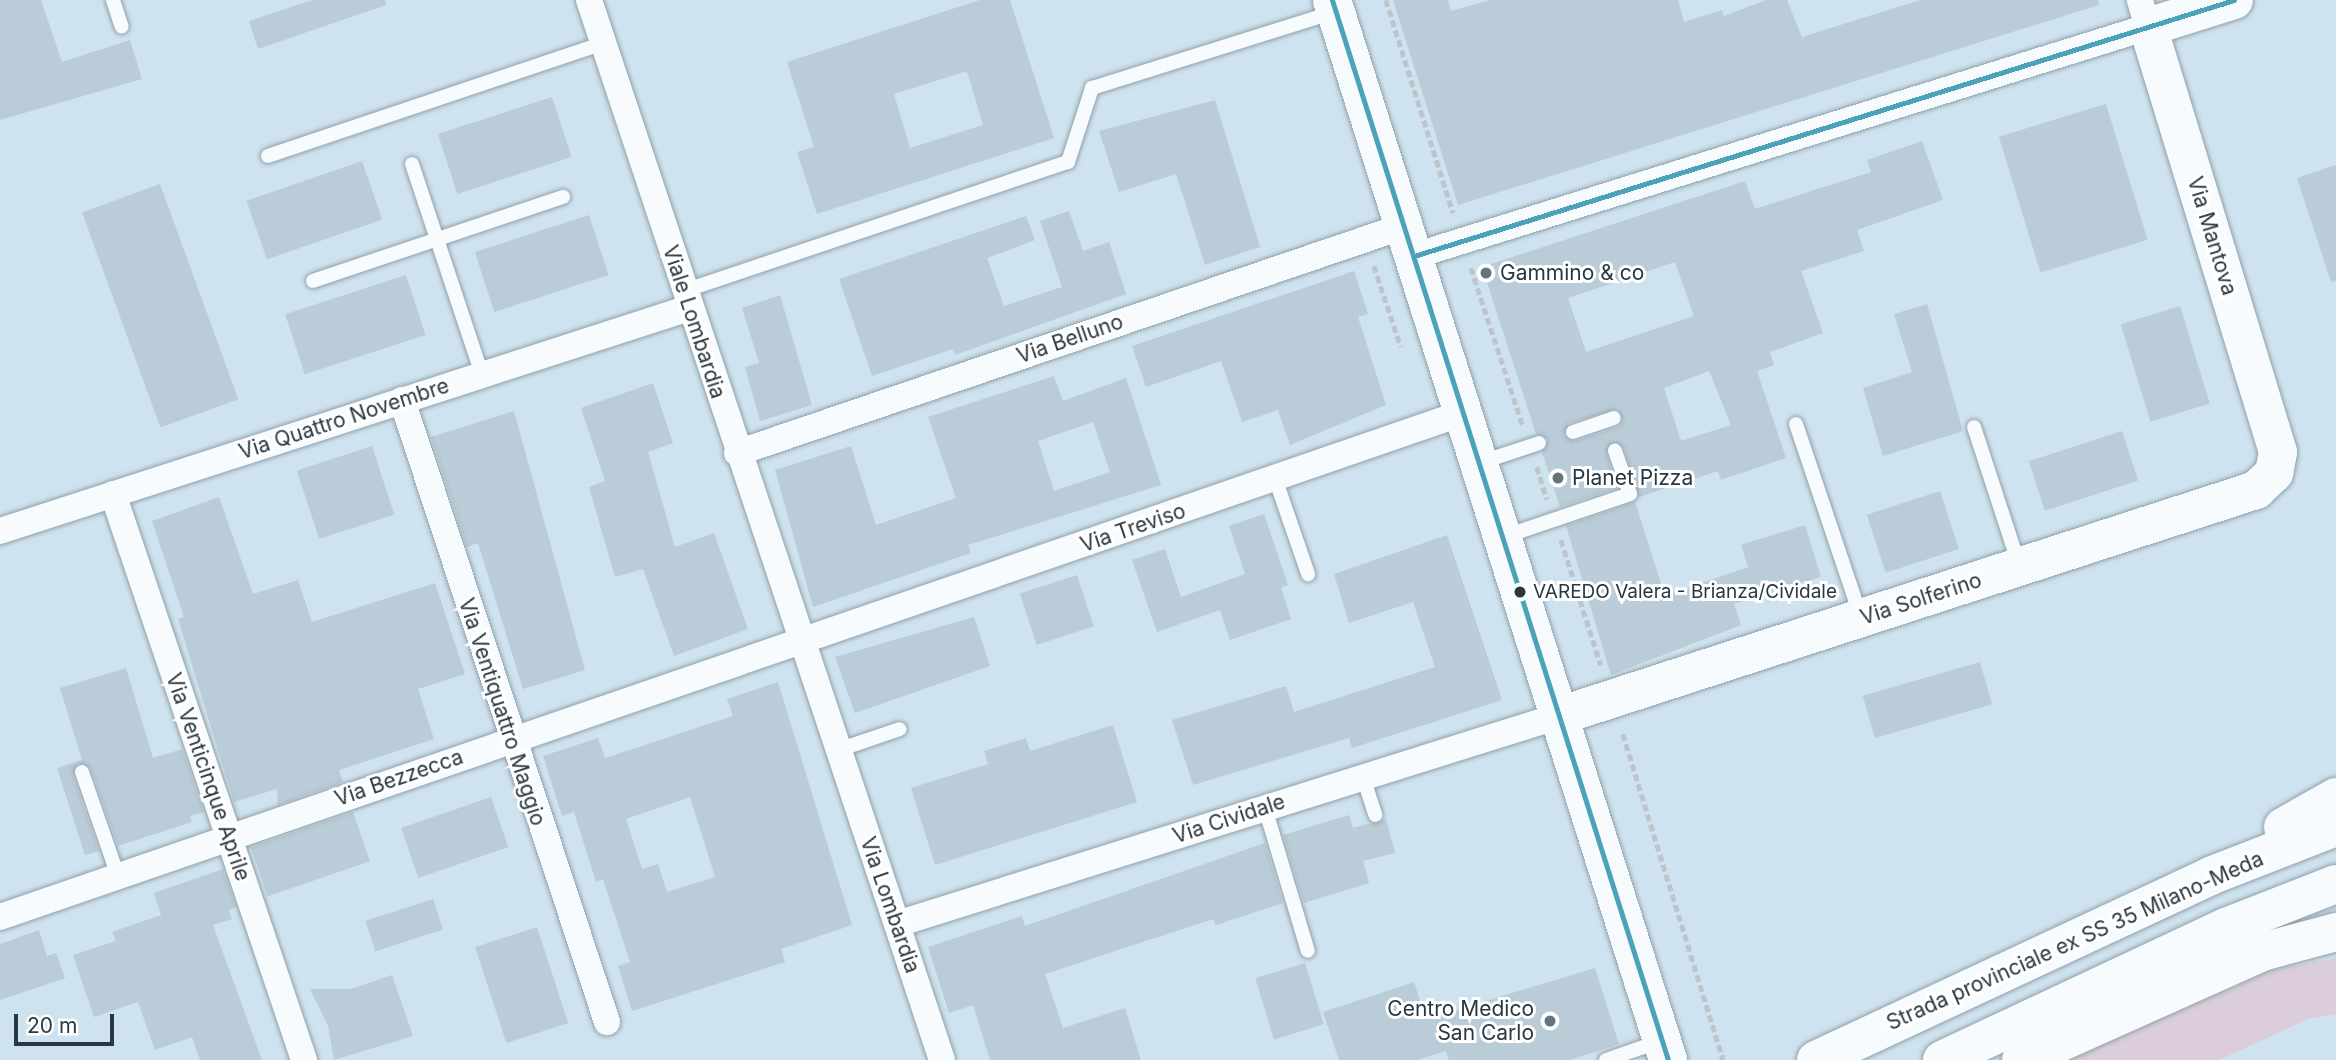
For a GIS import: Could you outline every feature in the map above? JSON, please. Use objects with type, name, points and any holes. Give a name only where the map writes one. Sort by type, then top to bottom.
[{"type":"main road","points":[[2144,14],[2234,0]]},
{"type":"main road","points":[[1334,6],[1506,536],[1665,1055]]},
{"type":"main road","name":"Via Mantova","points":[[2144,14],[2278,452],[2274,473]]},
{"type":"main road","name":"Via Solferino","points":[[1562,715],[2256,490],[2274,473]]},
{"type":"main road","points":[[2210,876],[2336,797]]},
{"type":"main road","name":"Strada provinciale ex SS 35 Milano-Meda","points":[[1816,1060],[2210,876],[2336,827]]},
{"type":"main road","points":[[1942,1060],[2225,927],[2336,884]]},
{"type":"main road","points":[[2021,1060],[2262,952],[2336,932]]},
{"type":"street","name":"Viale Lombardia","points":[[589,0],[800,643]]},
{"type":"street","name":"Via Belluno","points":[[737,453],[1409,241],[2144,14]]},
{"type":"street","name":"Via Quattro Novembre","points":[[0,531],[482,374],[686,299]]},
{"type":"street","name":"Via Ventiquattro Maggio","points":[[402,400],[510,740],[607,1021]]},
{"type":"street","name":"Via Treviso","points":[[800,643],[1466,412]]},
{"type":"street","name":"Via Venticinque Aprile","points":[[113,494],[304,1060]]},
{"type":"street","name":"Via Bezzecca","points":[[0,917],[510,740],[800,643]]},
{"type":"street","name":"Via Lombardia","points":[[800,643],[942,1060]]},
{"type":"street","name":"Via Cividale","points":[[897,924],[1562,715]]},
{"type":"lane","points":[[113,0],[122,27]]},
{"type":"lane","points":[[686,299],[1068,162],[1092,88],[1334,6]]},
{"type":"lane","points":[[268,156],[603,43]]},
{"type":"lane","points":[[412,163],[482,374]]},
{"type":"lane","points":[[313,281],[563,198]]},
{"type":"lane","points":[[1573,432],[1614,418]]},
{"type":"lane","points":[[1796,424],[1861,618]]},
{"type":"lane","points":[[1974,427],[2020,567]]},
{"type":"lane","points":[[1482,463],[1539,443]]},
{"type":"lane","points":[[1506,536],[1630,494],[1615,451]]},
{"type":"lane","points":[[1275,478],[1308,574]]},
{"type":"lane","points":[[838,750],[900,729]]},
{"type":"lane","points":[[82,772],[118,876]]},
{"type":"lane","points":[[1363,777],[1375,815]]},
{"type":"lane","points":[[1265,808],[1308,951]]},
{"type":"lane","points":[[1606,1060],[1665,1055]]},
{"type":"path","points":[[1721,1054],[1723,1060]]},
{"type":"shaded area","points":[[2336,958],[2336,1014],[2308,1019],[2219,1060],[2069,1060],[2272,970]]},
{"type":"building","points":[[0,0],[41,0],[62,62],[130,40],[142,79],[0,120]]},
{"type":"building","points":[[313,0],[385,0],[386,5],[258,49],[249,21]]},
{"type":"building","points":[[980,0],[1010,0],[1054,138],[817,214],[797,152],[814,147],[787,62]],"holes":[[[967,71],[983,125],[910,148],[894,94]]]},
{"type":"building","points":[[1393,0],[1448,0],[1451,11],[1490,0],[1678,0],[1684,22],[1722,10],[1724,16],[1766,0],[1787,0],[1802,37],[1920,0],[2098,0],[2099,5],[1458,205]]},
{"type":"building","points":[[552,97],[571,157],[457,194],[438,134]]},
{"type":"building","points":[[1215,100],[1260,247],[1205,265],[1176,174],[1119,192],[1099,131]]},
{"type":"building","points":[[2106,104],[2148,240],[2040,273],[1999,137]]},
{"type":"building","points":[[1922,141],[1943,200],[1857,230],[1864,251],[1801,271],[1823,333],[1770,352],[1774,365],[1757,371],[1786,458],[1721,480],[1718,471],[1639,497],[1624,448],[1613,442],[1606,453],[1618,488],[1560,507],[1542,452],[1548,439],[1536,434],[1482,267],[1745,181],[1755,209],[1871,172],[1867,160]],"holes":[[[1675,262],[1694,316],[1586,352],[1568,298]],[[1709,371],[1731,425],[1681,441],[1664,388]],[[1617,409],[1623,419],[1618,427],[1575,441],[1564,436],[1569,423]]]},
{"type":"building","points":[[362,161],[382,220],[267,259],[247,201]]},
{"type":"building","points":[[2336,165],[2336,281],[2331,282],[2297,178]]},
{"type":"building","points":[[160,184],[238,399],[160,428],[82,212]]},
{"type":"building","points":[[1069,211],[1083,251],[1109,242],[1126,294],[955,355],[953,349],[872,376],[839,279],[1026,216],[1035,240],[987,258],[1004,306],[1062,287],[1040,221]]},
{"type":"building","points":[[589,215],[608,275],[494,312],[475,252]]},
{"type":"building","points":[[1354,271],[1368,314],[1358,317],[1386,405],[1290,445],[1278,410],[1242,422],[1221,361],[1146,387],[1132,346]]},
{"type":"building","points":[[406,275],[425,335],[305,374],[285,314]]},
{"type":"building","points":[[780,295],[812,405],[760,421],[745,367],[759,363],[742,308]]},
{"type":"building","points":[[1927,304],[1963,431],[1883,456],[1863,388],[1912,372],[1894,314]]},
{"type":"building","points":[[2180,306],[2210,404],[2151,422],[2121,324]]},
{"type":"building","points":[[1054,376],[1063,401],[1126,378],[1161,485],[968,545],[971,553],[813,607],[775,470],[851,446],[876,525],[956,498],[928,417]],"holes":[[[1093,422],[1110,472],[1054,491],[1038,441]]]},
{"type":"building","points":[[653,383],[673,443],[648,452],[675,547],[714,533],[748,629],[674,656],[643,569],[615,577],[589,487],[605,481],[581,408]]},
{"type":"building","points":[[514,411],[585,670],[523,689],[478,543],[467,547],[431,437]]},
{"type":"building","points":[[2122,431],[2138,480],[2045,511],[2029,461]]},
{"type":"building","points":[[372,446],[394,514],[319,539],[297,470]]},
{"type":"building","points":[[1940,491],[1959,549],[1886,573],[1867,515]]},
{"type":"building","points":[[219,497],[253,594],[298,580],[312,622],[435,583],[465,674],[418,689],[434,739],[339,770],[343,782],[278,805],[277,789],[234,802],[178,619],[184,617],[152,521]]},
{"type":"building","points":[[1635,502],[1665,596],[1748,567],[1741,545],[1805,525],[1821,577],[1734,604],[1741,625],[1611,675],[1566,526]]},
{"type":"building","points":[[1264,514],[1288,585],[1281,588],[1291,619],[1230,640],[1220,610],[1157,632],[1132,560],[1165,549],[1181,597],[1245,574],[1229,526]]},
{"type":"building","points":[[1447,535],[1502,700],[1352,748],[1349,738],[1193,785],[1172,720],[1286,686],[1294,712],[1435,667],[1413,602],[1349,623],[1334,574]]},
{"type":"building","points":[[1077,575],[1094,626],[1037,645],[1020,594]]},
{"type":"building","points":[[974,617],[990,666],[855,713],[835,657]]},
{"type":"building","points":[[1980,662],[1992,704],[1875,738],[1863,696]]},
{"type":"building","points":[[126,668],[153,758],[182,749],[204,812],[190,816],[192,822],[118,846],[91,769],[78,763],[73,775],[99,851],[85,855],[57,768],[82,760],[60,688]]},
{"type":"building","points":[[778,682],[852,925],[781,949],[785,962],[632,1011],[618,966],[630,962],[603,879],[596,882],[574,812],[562,816],[543,756],[598,738],[605,758],[733,716],[727,699]],"holes":[[[690,797],[715,877],[667,892],[658,864],[642,869],[626,819]]]},
{"type":"building","points":[[1113,725],[1137,802],[935,865],[911,788],[988,764],[984,751],[1026,738],[1030,751]]},
{"type":"building","points":[[491,797],[508,847],[418,878],[401,828]]},
{"type":"building","points":[[353,812],[370,861],[268,896],[251,847]]},
{"type":"building","points":[[1349,815],[1353,828],[1386,819],[1395,853],[1363,861],[1369,883],[1304,903],[1283,835]]},
{"type":"building","points":[[1265,843],[1283,903],[1216,925],[1213,919],[1045,974],[1063,1028],[1125,1008],[1141,1060],[990,1060],[973,1005],[949,1013],[928,947],[1022,916],[1025,926]]},
{"type":"building","points":[[223,869],[236,907],[229,910],[232,919],[213,925],[262,1060],[200,1060],[192,1037],[155,1050],[138,1002],[94,1017],[73,955],[116,941],[112,932],[161,915],[154,893]]},
{"type":"building","points":[[433,899],[443,929],[375,951],[365,921]]},
{"type":"building","points":[[537,927],[568,1023],[506,1043],[475,947]]},
{"type":"building","points":[[39,930],[47,956],[56,953],[65,978],[0,1000],[0,944]]},
{"type":"building","points":[[1305,963],[1324,1024],[1274,1039],[1255,978]]},
{"type":"building","points":[[1595,968],[1619,1044],[1570,1060],[1449,1060],[1446,1051],[1417,1060],[1339,1060],[1323,1012],[1414,982],[1426,1019]]},
{"type":"building","points":[[392,975],[413,1036],[334,1060],[328,1026],[310,989],[351,989]]},
{"type":"transit line","points":[[1332,0],[1668,1060]]},
{"type":"transit line","points":[[1414,256],[2234,0]]},
{"type":"place","name":"Gammino & co","points":[[1486,273]]},
{"type":"place","name":"Planet Pizza","points":[[1558,478]]},
{"type":"place","name":"VAREDO Valera - Brianza/Cividale","points":[[1520,592]]},
{"type":"place","name":"Centro Medico San Carlo","points":[[1550,1021]]}]
